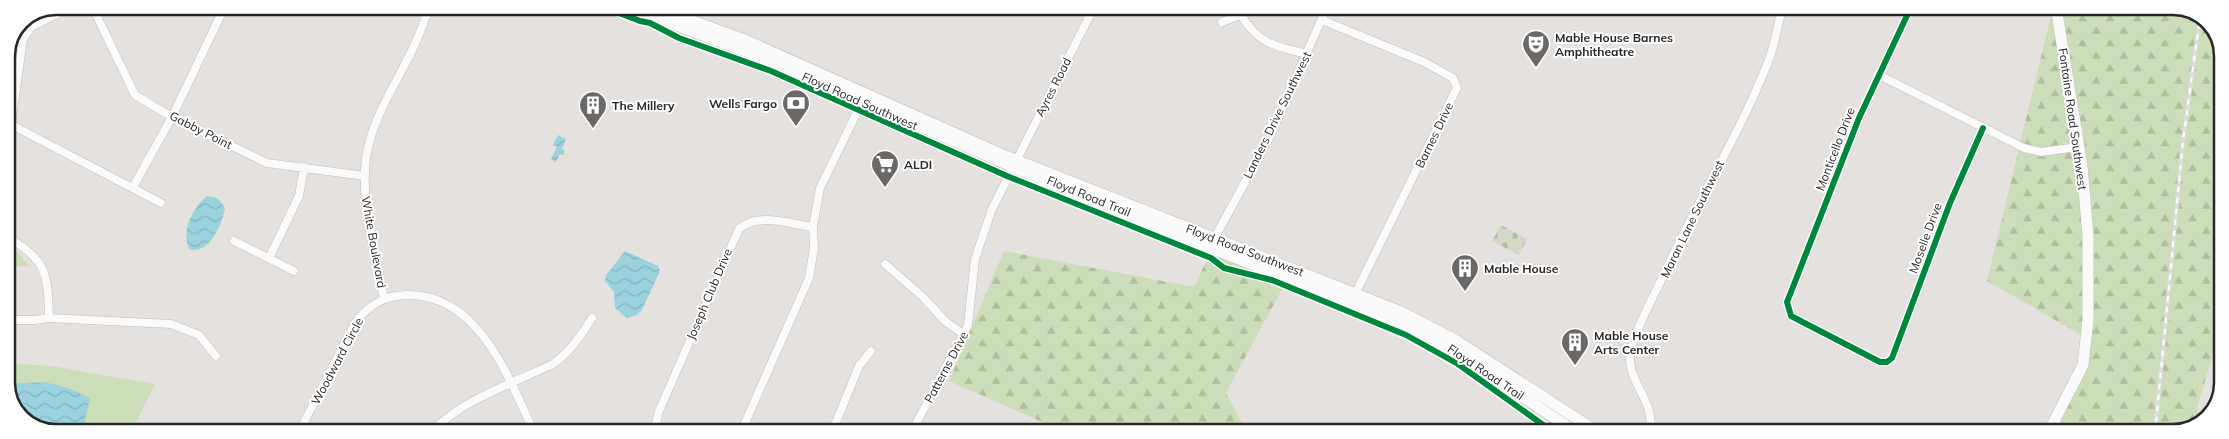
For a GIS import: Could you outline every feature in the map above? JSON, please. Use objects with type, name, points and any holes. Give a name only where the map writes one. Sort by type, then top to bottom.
[{"type":"main road","name":"Floyd Road Southwest","points":[[674,15],[862,102],[1352,301],[1419,332],[1458,354],[1564,424]]},
{"type":"main road","name":"Floyd Road Southwest","points":[[675,15],[747,41],[1013,163]]},
{"type":"main road","name":"Fontaine Road Southwest","points":[[2053,424],[2077,378],[2086,349],[2088,320],[2088,236],[2082,166],[2057,15]]},
{"type":"main road","name":"Floyd Road Southwest","points":[[1212,244],[1356,292],[1413,317],[1456,341],[1587,424]]},
{"type":"street","points":[[15,87],[23,39],[31,27],[55,15]]},
{"type":"street","name":"Gabby Point","points":[[96,15],[135,95],[172,116],[267,163],[365,176]]},
{"type":"street","points":[[133,187],[172,116],[221,15]]},
{"type":"street","name":"White Boulevard","points":[[426,15],[416,42],[381,110],[370,140],[365,176],[369,222],[384,298],[401,294],[417,295],[451,305],[481,334],[511,384],[530,424]]},
{"type":"street","name":"Ayres Road","points":[[1013,163],[1090,15]]},
{"type":"street","points":[[1222,22],[1241,15],[1248,27],[1260,39],[1307,54]]},
{"type":"street","name":"Landers Drive Southwest","points":[[1212,244],[1270,136],[1324,15]]},
{"type":"street","name":"Maran Lane Southwest","points":[[1650,424],[1649,408],[1632,375],[1630,363],[1635,338],[1683,233],[1751,100],[1769,60],[1780,15]]},
{"type":"street","name":"Monticello Drive","points":[[1892,358],[1887,362],[1880,362],[1791,316],[1787,302],[1877,74],[1907,15]]},
{"type":"street","name":"Barnes Drive","points":[[1322,20],[1424,62],[1453,78],[1457,88],[1356,292]]},
{"type":"street","points":[[1877,74],[1983,128],[2034,151],[2078,148]]},
{"type":"street","points":[[745,424],[809,278],[814,248],[812,227],[820,188],[862,102]]},
{"type":"street","points":[[15,126],[161,203]]},
{"type":"street","name":"Moselle Drive","points":[[1892,358],[1950,203],[1983,128]]},
{"type":"street","name":"Patterns Drive","points":[[917,422],[965,335],[968,325],[973,272],[979,244],[1013,163]]},
{"type":"street","points":[[269,258],[300,196],[304,167]]},
{"type":"street","name":"Joseph Club Drive","points":[[656,424],[659,411],[739,229],[749,222],[763,220],[812,227]]},
{"type":"street","points":[[15,241],[25,246],[40,262],[48,280],[49,318]]},
{"type":"street","points":[[234,241],[294,271]]},
{"type":"street","points":[[885,264],[923,297],[946,322],[965,335]]},
{"type":"street","name":"Woodward Circle","points":[[303,424],[355,323],[361,315],[384,298]]},
{"type":"street","points":[[15,320],[49,318],[171,324],[198,335],[216,356]]},
{"type":"street","points":[[439,424],[466,405],[553,364],[566,355],[577,342],[592,318]]},
{"type":"street","points":[[835,424],[858,366],[871,351]]},
{"type":"green space","points":[[2051,15],[2173,15],[2194,20],[2209,35],[2214,53],[2214,311],[2210,319],[2213,354],[2197,408],[2198,416],[2189,421],[2173,424],[2052,424],[2072,387],[2085,337],[1987,281]]},
{"type":"green space","points":[[1501,225],[1527,239],[1519,255],[1492,241]]},
{"type":"green space","points":[[1218,236],[1294,267],[1226,393],[1243,424],[1047,424],[949,381],[1004,251],[1194,287]]},
{"type":"green space","points":[[15,251],[19,253],[29,267],[15,266]]},
{"type":"green space","points":[[2214,311],[2214,354],[2213,354],[2210,319]]},
{"type":"green space","points":[[15,364],[51,366],[155,384],[135,424],[48,423],[35,419],[20,404],[15,386]]},
{"type":"water","points":[[558,135],[566,139],[562,149],[565,151],[563,155],[560,154],[556,162],[551,159],[557,147],[553,145]]},
{"type":"water","points":[[207,196],[218,199],[225,208],[221,222],[209,243],[196,250],[189,249],[186,235],[189,220]]},
{"type":"water","points":[[625,251],[658,266],[660,271],[642,310],[637,315],[627,318],[615,308],[614,292],[605,281],[606,275]]},
{"type":"water","points":[[44,382],[69,388],[90,398],[85,424],[56,424],[35,419],[20,404],[15,384]]},
{"type":"railway","points":[[2156,424],[2183,141],[2199,24]]},
{"type":"cycle path","name":"Floyd Road Trail","points":[[624,15],[650,23],[679,38],[771,71],[1007,176],[1211,258],[1224,268],[1272,280],[1406,335],[1458,364],[1542,424]]},
{"type":"cycle path","points":[[1907,15],[1859,118],[1787,302],[1791,316],[1880,362],[1887,362],[1892,358],[1950,203],[1983,128]]},
{"type":"place","name":"Mable House Barnes Amphitheatre","points":[[1536,68]]},
{"type":"place","name":"Wells Fargo","points":[[796,127]]},
{"type":"place","name":"The Millery","points":[[593,129]]},
{"type":"place","name":"ALDI","points":[[885,188]]},
{"type":"place","name":"Mable House","points":[[1465,292]]},
{"type":"place","name":"Mable House Arts Center","points":[[1575,366]]}]
